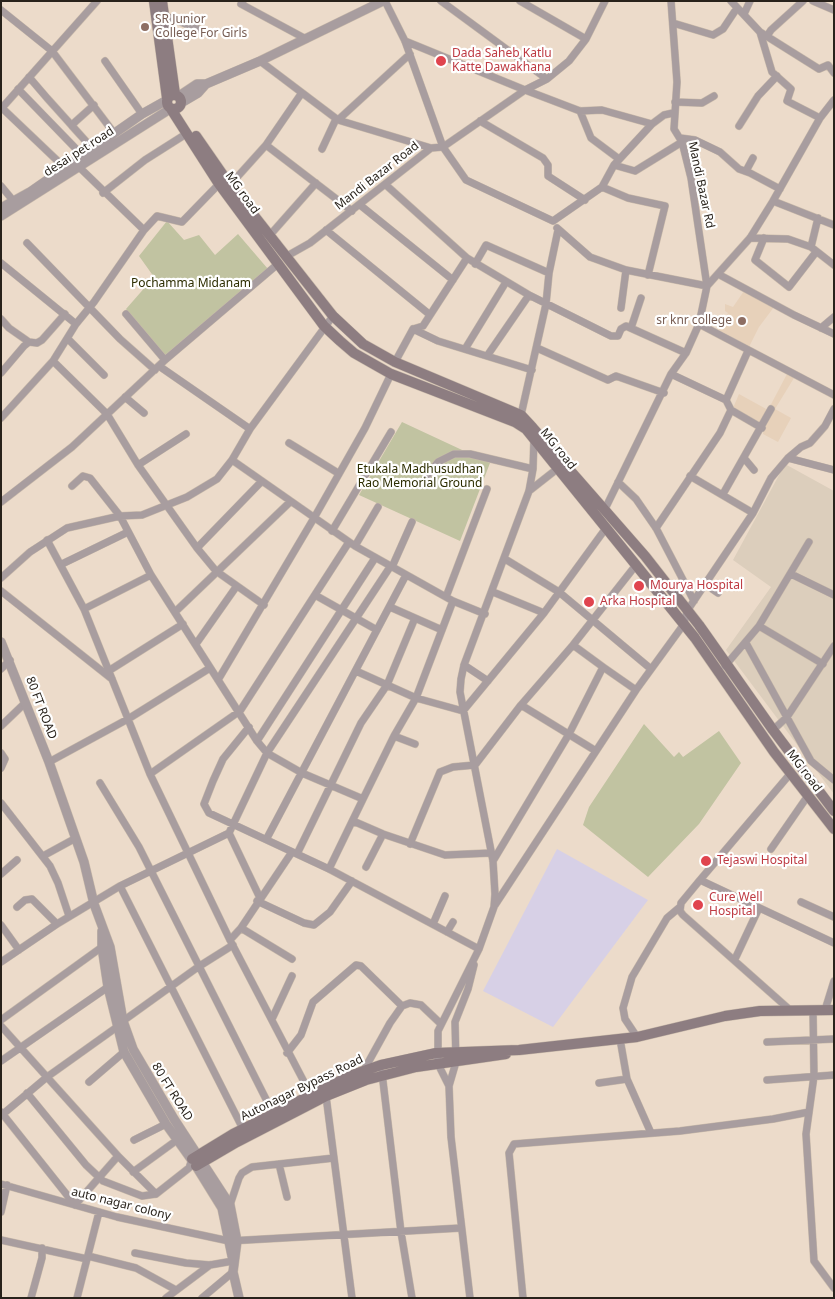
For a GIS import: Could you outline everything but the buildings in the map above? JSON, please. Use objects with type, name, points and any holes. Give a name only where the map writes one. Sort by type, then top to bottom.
[{"type":"main road","points":[[154,1],[174,102]]},
{"type":"main road","points":[[162,1],[174,102]]},
{"type":"main road","name":"MG road","points":[[174,102],[186,134],[219,184],[333,316],[363,344],[394,362],[521,415],[604,509],[687,610],[834,811]]},
{"type":"main road","name":"MG road","points":[[174,102],[230,185],[270,235],[324,326],[354,353],[391,374],[515,422],[526,429],[684,624],[790,774],[834,829]]},
{"type":"main road","name":"Autonagar Bypass Road","points":[[198,1160],[364,1070],[381,1070],[437,1058],[456,1051],[519,1050],[637,1037],[725,1016],[790,1010],[829,1010]]},
{"type":"main road","name":"Autonagar Bypass Road","points":[[437,1058],[456,1062],[501,1056],[519,1050]]},
{"type":"main road","name":"Autonagar Bypass Road","points":[[312,1099],[326,1096],[381,1070]]},
{"type":"main road","name":"Autonagar Bypass Road","points":[[198,1160],[243,1129],[275,1118]]},
{"type":"street","points":[[64,167],[2,109],[97,1]]},
{"type":"street","points":[[174,102],[197,84],[206,84],[260,61],[384,1],[405,41],[444,146],[466,180],[553,221],[558,230],[584,254],[626,270],[707,286]]},
{"type":"street","points":[[441,1],[547,79],[569,61],[586,39],[606,1]]},
{"type":"street","points":[[520,1],[586,39]]},
{"type":"street","name":"Mandi Bazar Rd","points":[[671,1],[677,82],[674,129],[681,140],[698,214],[707,286]]},
{"type":"street","points":[[731,1],[760,32],[819,69],[828,65],[834,73]]},
{"type":"street","points":[[744,14],[750,1]]},
{"type":"street","points":[[813,1],[834,10]]},
{"type":"street","points":[[240,2],[306,40]]},
{"type":"street","points":[[767,36],[799,2]]},
{"type":"street","points":[[673,22],[713,35],[723,29],[737,8]]},
{"type":"street","points":[[1,10],[52,51],[114,133]]},
{"type":"street","points":[[163,14],[206,32]]},
{"type":"street","points":[[760,32],[772,72],[791,89],[787,101],[820,118]]},
{"type":"street","points":[[405,41],[580,111],[602,110],[652,124]]},
{"type":"street","points":[[322,149],[337,120],[410,54]]},
{"type":"street","points":[[105,61],[142,114]]},
{"type":"street","points":[[260,61],[337,120],[431,148]]},
{"type":"street","points":[[739,126],[758,96],[777,76]]},
{"type":"street","points":[[29,77],[92,148]]},
{"type":"street","name":"Mandi Bazar Road","points":[[1,502],[72,446],[165,360],[283,259],[310,243],[360,206],[431,148],[444,146],[525,90],[547,79]]},
{"type":"street","points":[[18,89],[82,155]]},
{"type":"street","points":[[230,185],[266,145],[301,94]]},
{"type":"street","points":[[675,102],[702,104],[714,96]]},
{"type":"street","points":[[604,509],[664,393],[671,374],[686,353],[699,324],[707,286],[750,238],[820,118],[834,100]]},
{"type":"street","name":"desai pet road","points":[[1,216],[64,167],[142,114],[174,102]]},
{"type":"street","name":"desai pet road","points":[[1,208],[16,204],[79,167],[174,102]]},
{"type":"street","points":[[92,148],[72,126],[94,105]]},
{"type":"street","points":[[580,111],[591,138],[617,162],[635,171],[681,140],[695,140],[720,152],[739,169],[780,189]]},
{"type":"street","points":[[553,221],[602,188],[617,162],[652,124],[664,115],[674,113]]},
{"type":"street","points":[[480,121],[543,158],[548,165],[548,176],[585,200]]},
{"type":"street","points":[[103,193],[145,160],[186,134]]},
{"type":"street","points":[[266,145],[352,211]]},
{"type":"street","points":[[746,171],[753,158]]},
{"type":"street","points":[[79,167],[103,193],[144,230]]},
{"type":"street","points":[[270,235],[316,183]]},
{"type":"street","points":[[1,418],[53,360],[88,307],[144,230],[157,216],[182,222],[219,184]]},
{"type":"street","points":[[386,185],[467,258],[529,295],[611,336],[618,336],[624,326],[686,353]]},
{"type":"street","points":[[1,186],[16,204]]},
{"type":"street","points":[[602,188],[628,198],[665,206],[648,275]]},
{"type":"street","points":[[773,201],[834,225]]},
{"type":"street","points":[[360,206],[453,280]]},
{"type":"street","points":[[764,238],[756,260],[789,287],[814,249],[818,218]]},
{"type":"street","points":[[326,230],[429,314]]},
{"type":"street","points":[[521,415],[546,304],[549,273],[558,230]]},
{"type":"street","points":[[750,238],[788,239],[814,249],[834,265]]},
{"type":"street","points":[[28,243],[88,307],[157,368],[250,429]]},
{"type":"street","points":[[475,264],[486,245],[549,273]]},
{"type":"street","points":[[394,362],[413,329],[423,326],[467,258]]},
{"type":"street","points":[[1,263],[76,324]]},
{"type":"street","points":[[621,308],[626,270]]},
{"type":"street","points":[[718,274],[794,315],[834,334]]},
{"type":"street","points":[[465,349],[506,282]]},
{"type":"street","points":[[487,356],[529,295]]},
{"type":"street","points":[[631,328],[641,298]]},
{"type":"street","points":[[1,319],[9,328],[29,342],[37,343],[42,340],[65,314]]},
{"type":"street","points":[[126,314],[165,360]]},
{"type":"street","points":[[1,578],[47,540],[75,526],[120,516],[142,516],[187,497],[217,478],[232,460],[250,429],[333,316]]},
{"type":"street","points":[[821,328],[834,317]]},
{"type":"street","points":[[699,324],[834,395]]},
{"type":"street","points":[[413,329],[438,341],[532,370]]},
{"type":"street","points":[[68,339],[104,374]]},
{"type":"street","points":[[1,373],[29,342]]},
{"type":"street","points":[[536,348],[608,380],[616,376],[664,393]]},
{"type":"street","points":[[726,400],[748,351]]},
{"type":"street","points":[[53,360],[107,414],[138,465],[197,548],[216,570],[236,587],[264,605]]},
{"type":"street","points":[[218,680],[264,605],[338,472],[365,428],[391,374]]},
{"type":"street","points":[[671,374],[726,400],[731,410],[762,428]]},
{"type":"street","points":[[125,397],[144,413]]},
{"type":"street","points":[[722,494],[762,428],[771,409]]},
{"type":"street","points":[[449,1086],[437,1058],[437,1036],[441,1024],[474,960],[494,907],[636,690],[684,624],[687,610],[753,513],[771,478],[788,458],[801,447],[810,443],[825,426],[834,409]]},
{"type":"street","points":[[656,528],[720,433],[731,410]]},
{"type":"street","points":[[494,907],[491,853],[460,692],[464,666],[485,614],[529,491],[533,469],[533,428]]},
{"type":"street","points":[[332,531],[391,432]]},
{"type":"street","points":[[138,465],[186,434]]},
{"type":"street","points":[[289,443],[338,472]]},
{"type":"street","points":[[427,476],[438,462],[454,454],[470,454],[533,469]]},
{"type":"street","points":[[744,458],[754,470]]},
{"type":"street","points":[[788,458],[834,470]]},
{"type":"street","points":[[232,460],[352,544],[450,599],[485,614]]},
{"type":"street","points":[[529,491],[557,468]]},
{"type":"street","points":[[72,486],[83,476],[90,478],[120,516],[152,575],[210,668],[240,711],[257,741],[267,753],[302,773],[364,799]]},
{"type":"street","points":[[690,476],[753,513]]},
{"type":"street","points":[[197,548],[261,482]]},
{"type":"street","points":[[618,482],[636,499],[656,528],[694,601]]},
{"type":"street","points":[[329,869],[394,736],[416,698],[442,630],[450,599],[487,489]]},
{"type":"street","points":[[175,612],[216,570],[290,502]]},
{"type":"street","points":[[150,774],[240,711],[315,595],[378,507]]},
{"type":"street","points":[[1,962],[69,916],[94,904],[120,886],[230,833],[267,753],[391,567],[412,522]]},
{"type":"street","points":[[464,711],[544,613],[606,528]]},
{"type":"street","points":[[62,564],[128,532]]},
{"type":"street","points":[[47,540],[62,564],[84,609],[150,774],[231,942],[312,1099]]},
{"type":"street","points":[[719,673],[759,626],[809,542]]},
{"type":"street","points":[[257,741],[375,558]]},
{"type":"street","points":[[505,559],[560,592],[651,669]]},
{"type":"street","points":[[410,844],[440,772],[453,767],[475,765],[521,705],[573,645],[636,565]]},
{"type":"street","points":[[791,574],[834,595]]},
{"type":"street","points":[[84,609],[152,575]]},
{"type":"street","points":[[267,838],[406,575]]},
{"type":"street","points":[[705,584],[718,593]]},
{"type":"street","points":[[196,644],[236,587]]},
{"type":"street","points":[[1,591],[112,679]]},
{"type":"street","points":[[493,592],[544,613]]},
{"type":"street","points":[[315,595],[378,630]]},
{"type":"street","points":[[390,607],[442,630]]},
{"type":"street","points":[[118,1156],[76,1205],[2,1113],[47,1077],[171,988],[231,942],[258,900],[295,853],[332,785],[361,723],[386,685],[415,618]]},
{"type":"street","points":[[110,670],[183,624]]},
{"type":"street","points":[[759,626],[824,664]]},
{"type":"street","name":"80 FT ROAD","points":[[1,642],[10,660],[49,762],[76,838],[94,904],[110,947],[124,1052],[177,1140],[198,1160],[230,1205],[233,1272],[237,1297]]},
{"type":"street","points":[[746,642],[811,761],[834,780]]},
{"type":"street","points":[[573,645],[636,690]]},
{"type":"street","points":[[773,730],[787,717],[824,664],[834,646]]},
{"type":"street","points":[[1,669],[10,660]]},
{"type":"street","points":[[464,666],[488,681]]},
{"type":"street","points":[[492,861],[569,734],[603,667]]},
{"type":"street","points":[[49,762],[128,719],[210,668]]},
{"type":"street","points":[[356,671],[416,698],[464,711]]},
{"type":"street","points":[[1,726],[25,703]]},
{"type":"street","points":[[521,705],[596,751]]},
{"type":"street","points":[[249,727],[223,760],[204,804],[209,813],[267,838],[479,948]]},
{"type":"street","points":[[394,736],[415,744]]},
{"type":"street","points":[[1,753],[5,759],[1,768]]},
{"type":"street","points":[[637,1037],[626,1020],[623,1008],[632,976],[666,918],[680,907],[700,880],[790,774]]},
{"type":"street","points":[[100,783],[151,871],[275,1118]]},
{"type":"street","points":[[771,849],[807,797]]},
{"type":"street","points":[[1,803],[43,856],[58,883],[69,916]]},
{"type":"street","points":[[353,820],[383,834],[445,855],[491,853]]},
{"type":"street","points":[[230,833],[258,900],[304,923],[314,924],[330,912],[352,881]]},
{"type":"street","points":[[366,867],[383,834]]},
{"type":"street","points":[[43,856],[76,838]]},
{"type":"street","points":[[1,874],[16,860]]},
{"type":"street","points":[[700,880],[834,943]]},
{"type":"street","points":[[120,886],[243,1129]]},
{"type":"street","points":[[22,892],[36,902],[57,924]]},
{"type":"street","points":[[433,924],[445,896]]},
{"type":"street","points":[[17,907],[29,898]]},
{"type":"street","points":[[801,902],[834,917]]},
{"type":"street","points":[[680,907],[683,915],[790,1010]]},
{"type":"street","points":[[734,959],[760,908]]},
{"type":"street","points":[[448,932],[452,922]]},
{"type":"street","points":[[1,925],[19,950]]},
{"type":"street","name":"80 FT ROAD","points":[[102,926],[102,947],[108,986],[120,1024],[139,1062],[198,1160],[222,1208],[233,1241]]},
{"type":"street","points":[[241,928],[292,959]]},
{"type":"street","points":[[1,1020],[102,947]]},
{"type":"street","points":[[470,1298],[450,1137],[449,1086],[456,1062],[455,1022],[472,978],[474,960]]},
{"type":"street","points":[[287,1053],[301,1035],[313,1002],[356,965],[361,966],[402,1006]]},
{"type":"street","points":[[272,1019],[292,976]]},
{"type":"street","points":[[829,1010],[834,981]]},
{"type":"street","points":[[1,1061],[108,986]]},
{"type":"street","points":[[364,1070],[390,1022],[402,1006],[410,1003],[420,1005],[441,1024]]},
{"type":"street","points":[[812,1010],[814,1076],[806,1134],[814,1261],[834,1288]]},
{"type":"street","points":[[1,1026],[118,1156],[156,1194]]},
{"type":"street","points":[[620,1039],[627,1079],[651,1133]]},
{"type":"street","points":[[767,1042],[834,1039]]},
{"type":"street","points":[[89,1082],[124,1052]]},
{"type":"street","points":[[381,1070],[401,1232],[412,1298]]},
{"type":"street","points":[[767,1080],[834,1075]]},
{"type":"street","points":[[599,1083],[627,1079]]},
{"type":"street","points":[[27,1093],[99,1178],[142,1196],[156,1194],[198,1160]]},
{"type":"street","points":[[326,1096],[352,1298]]},
{"type":"street","points":[[523,1298],[509,1153],[514,1144],[731,1125],[809,1112]]},
{"type":"street","points":[[134,1140],[166,1124]]},
{"type":"street","points":[[133,1172],[177,1140]]},
{"type":"street","points":[[230,1205],[242,1173],[252,1167],[334,1158]]},
{"type":"street","points":[[279,1164],[287,1197]]},
{"type":"street","points":[[1,1212],[4,1184]]},
{"type":"street","name":"auto nagar colony","points":[[4,1184],[99,1212],[233,1241],[461,1228]]},
{"type":"street","points":[[80,1297],[99,1212]]},
{"type":"street","points":[[1,1240],[136,1268],[176,1290]]},
{"type":"street","points":[[31,1298],[42,1258],[42,1248]]},
{"type":"street","points":[[135,1253],[186,1263],[210,1265],[233,1262]]},
{"type":"street","points":[[166,1298],[210,1265]]},
{"type":"street","points":[[202,1298],[233,1272]]},
{"type":"shaded area","points":[[744,291],[774,307],[759,327],[749,347],[719,330],[728,313],[725,311],[725,304],[733,307]]},
{"type":"shaded area","points":[[787,374],[794,378],[775,409],[791,418],[778,442],[763,434],[764,427],[733,408],[739,394],[768,410]]},
{"type":"shaded area","points":[[785,464],[834,491],[834,794],[726,650],[771,587],[733,560]]},
{"type":"shaded area","points":[[557,849],[648,900],[553,1027],[483,991]]},
{"type":"green space","name":"Pochamma Midanam","points":[[167,221],[184,240],[199,235],[215,255],[238,234],[268,269],[163,357],[126,309],[154,277],[139,256]]},
{"type":"green space","name":"Etukala Madhusudhan Rao Memorial Ground","points":[[402,422],[490,463],[460,541],[359,495]]},
{"type":"green space","points":[[644,724],[674,757],[679,752],[683,757],[719,731],[741,763],[699,824],[648,877],[583,825],[589,807]]},
{"type":"place","name":"SR Junior College For Girls","points":[[145,27]]},
{"type":"place","name":"Dada Saheb Katlu Katte Dawakhana","points":[[441,61]]},
{"type":"place","name":"sr knr college","points":[[742,321]]},
{"type":"place","name":"Mourya Hospital","points":[[639,586]]},
{"type":"place","name":"Arka Hospital","points":[[589,602]]},
{"type":"place","name":"Tejaswi Hospital","points":[[706,861]]},
{"type":"place","name":"Cure Well Hospital","points":[[698,905]]}]
